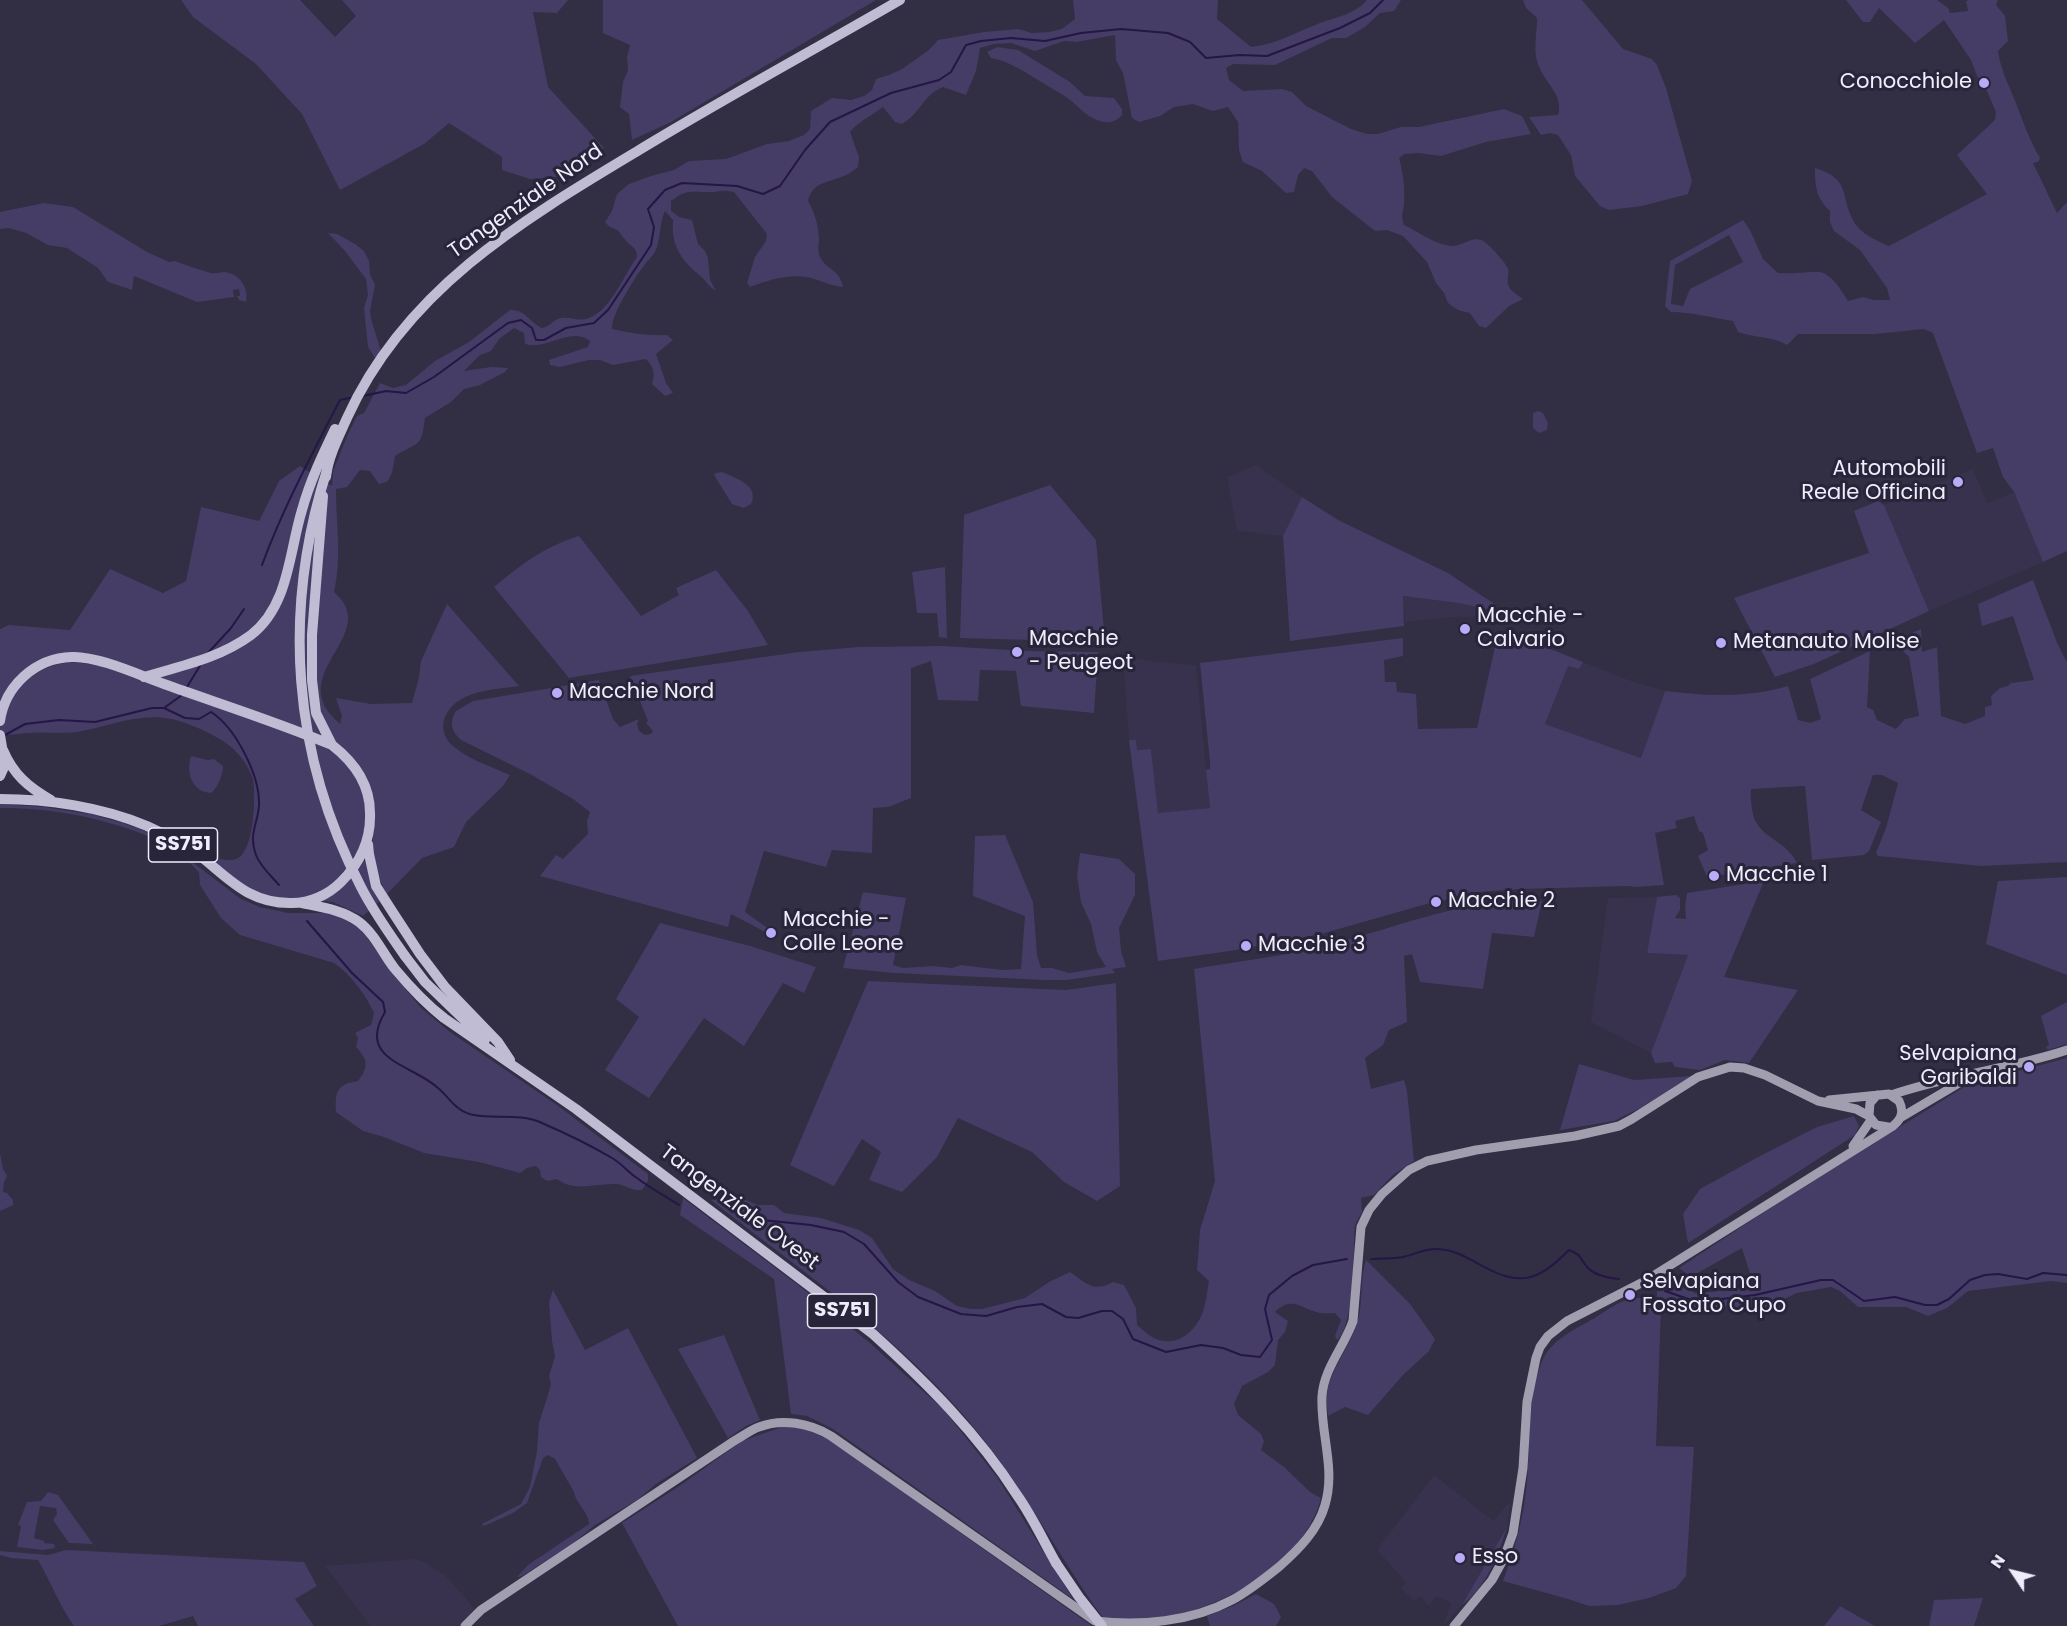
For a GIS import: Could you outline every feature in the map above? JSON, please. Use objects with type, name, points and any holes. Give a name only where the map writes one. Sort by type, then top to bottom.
[{"type":"main road","name":"Tangenziale Nord","points":[[512,1063],[473,1030],[425,982],[405,956],[367,897],[344,852],[329,815],[308,737],[300,677],[299,617],[302,577],[309,537],[327,470],[352,408],[381,359],[402,330],[453,277],[489,246],[565,194],[730,95],[900,0]]},
{"type":"main road","points":[[144,676],[220,653],[253,633],[267,618],[279,598],[286,578],[301,512],[315,469],[339,423],[352,408]]},
{"type":"main road","points":[[327,470],[316,567],[312,663],[316,713],[332,745]]},
{"type":"main road","points":[[0,721],[7,698],[23,676],[46,662],[73,657],[100,662],[144,676],[332,745],[349,760],[362,778],[370,807],[368,838],[362,856],[344,879],[321,896],[302,903]]},
{"type":"main road","points":[[0,735],[5,765],[0,776]]},
{"type":"main road","points":[[3,750],[9,765],[26,785],[54,802]]},
{"type":"main road","points":[[0,799],[54,802]]},
{"type":"main road","name":"SS751","points":[[54,802],[111,814],[144,825],[175,839],[252,896],[282,903],[302,903]]},
{"type":"main road","name":"Tangenziale Ovest","points":[[368,838],[376,886],[390,908],[445,987],[498,1042],[512,1063]]},
{"type":"main road","name":"Tangenziale Ovest","points":[[302,903],[346,915],[359,922],[425,1003],[576,1109],[863,1326],[907,1364],[965,1425],[1017,1494],[1056,1563],[1078,1597],[1102,1626]]},
{"type":"main road","points":[[1818,1101],[1880,1094],[1891,1095],[1923,1084],[2041,1059],[2067,1050]]},
{"type":"main road","points":[[465,1626],[481,1610],[717,1452],[758,1427],[774,1423],[811,1426],[831,1436],[1095,1621],[1148,1625],[1191,1616],[1231,1601],[1259,1582],[1298,1550],[1317,1525],[1329,1489],[1329,1463],[1322,1414],[1324,1383],[1348,1336],[1353,1321],[1361,1227],[1375,1202],[1394,1181],[1409,1170],[1427,1161],[1476,1150],[1575,1136],[1619,1126],[1698,1077],[1730,1067],[1744,1068],[1765,1075],[1818,1101],[1856,1109],[1879,1126],[1889,1127]]},
{"type":"main road","points":[[1454,1626],[1492,1580],[1504,1558],[1513,1533],[1523,1468],[1527,1402],[1536,1358],[1548,1336],[1567,1321],[1645,1281],[1896,1124],[1900,1118],[1981,1071]]},
{"type":"main road","points":[[1848,1152],[1870,1118],[1870,1103],[1880,1094]]},
{"type":"main road","points":[[1891,1095],[1901,1104],[1900,1118]]},
{"type":"shaded area","points":[[181,0],[300,0],[335,37],[356,16],[342,0],[568,0],[557,13],[533,12],[548,87],[604,148],[556,177],[530,179],[502,170],[502,157],[449,123],[424,144],[340,190],[302,114],[256,64],[193,17]]},
{"type":"shaded area","points":[[603,0],[876,0],[671,122],[632,140],[629,114],[620,107],[623,82],[628,70],[627,57],[630,45],[603,33]]},
{"type":"shaded area","points":[[1073,0],[1218,0],[1217,19],[1251,47],[1276,41],[1348,13],[1367,0],[1401,0],[1394,11],[1380,13],[1365,27],[1346,38],[1332,38],[1275,65],[1233,64],[1226,68],[1229,80],[1243,91],[1282,89],[1292,92],[1306,106],[1351,129],[1367,134],[1378,134],[1401,127],[1419,127],[1504,109],[1522,116],[1531,134],[1486,142],[1441,156],[1418,153],[1404,154],[1399,158],[1404,185],[1402,215],[1404,225],[1433,241],[1446,245],[1452,246],[1474,239],[1483,241],[1505,264],[1510,288],[1523,299],[1509,306],[1486,328],[1479,326],[1470,313],[1458,310],[1448,303],[1427,262],[1403,236],[1387,230],[1375,231],[1332,197],[1312,171],[1304,168],[1298,175],[1294,192],[1286,193],[1262,171],[1243,162],[1239,150],[1238,122],[1228,107],[1213,111],[1193,104],[1174,107],[1160,116],[1139,122],[1132,118],[1123,73],[1116,60],[1115,35],[1076,42],[1064,41],[1035,51],[1011,43],[980,48],[976,71],[966,95],[943,87],[930,95],[902,124],[895,122],[883,107],[850,132],[859,157],[858,167],[846,175],[820,184],[810,195],[808,201],[817,223],[819,255],[839,277],[843,287],[796,276],[750,287],[747,283],[755,257],[766,241],[767,234],[734,192],[685,193],[671,201],[671,211],[679,217],[692,220],[698,244],[708,258],[710,280],[716,291],[682,257],[675,244],[673,220],[665,211],[655,252],[624,297],[615,315],[612,329],[640,334],[667,335],[673,340],[656,354],[666,383],[673,393],[665,396],[652,384],[653,370],[646,359],[613,365],[600,360],[589,360],[560,367],[550,365],[549,360],[588,347],[590,341],[574,336],[542,344],[525,344],[524,333],[514,328],[499,339],[491,351],[480,355],[464,371],[491,367],[508,368],[505,372],[480,385],[464,389],[451,402],[425,418],[420,440],[414,446],[395,456],[392,473],[387,482],[379,484],[370,471],[360,470],[347,487],[336,489],[338,554],[334,592],[345,606],[348,621],[344,635],[323,678],[321,694],[331,716],[340,724],[342,716],[336,698],[371,704],[412,703],[421,661],[447,604],[519,686],[476,693],[465,697],[449,710],[443,726],[449,742],[470,757],[510,775],[503,786],[466,822],[454,847],[422,858],[387,894],[380,881],[374,858],[375,819],[373,796],[368,782],[348,753],[333,740],[312,714],[326,743],[347,764],[362,790],[365,816],[363,836],[356,855],[345,872],[330,886],[313,895],[293,900],[271,899],[253,892],[236,881],[207,855],[223,860],[238,858],[248,845],[254,809],[253,780],[248,767],[235,750],[215,736],[185,723],[158,717],[133,719],[75,732],[0,735],[0,629],[9,625],[70,630],[110,569],[163,593],[186,581],[201,507],[259,521],[279,481],[300,466],[332,486],[333,471],[348,434],[357,416],[364,413],[380,383],[393,388],[406,385],[435,361],[469,342],[510,310],[523,314],[542,328],[559,318],[581,320],[597,314],[616,292],[637,257],[634,248],[618,231],[605,222],[612,211],[617,194],[629,184],[674,170],[689,161],[726,159],[767,144],[789,141],[804,135],[810,129],[811,111],[832,98],[851,100],[864,96],[872,90],[876,79],[902,69],[929,50],[938,40],[1018,29],[1032,33],[1049,32],[1062,29],[1075,19]],"holes":[[[45,658],[101,659],[98,666],[75,662],[54,665],[35,674],[18,689]]]},
{"type":"shaded area","points":[[1523,0],[1582,0],[1623,49],[1652,59],[1657,65],[1666,88],[1692,181],[1688,194],[1642,206],[1609,210],[1600,206],[1575,176],[1571,155],[1558,135],[1550,133],[1541,135],[1529,117],[1558,115],[1559,102],[1538,63],[1537,18],[1526,8]]},
{"type":"shaded area","points":[[1846,0],[1937,0],[1948,8],[1950,13],[1968,11],[1966,1],[1998,0],[1996,5],[2005,16],[2008,41],[1998,51],[1999,59],[2040,158],[2038,162],[2033,163],[2057,213],[2067,202],[2067,551],[2043,562],[2014,492],[2003,477],[1993,448],[1977,453],[1933,333],[1924,329],[1875,334],[1798,334],[1787,345],[1738,332],[1733,321],[1671,312],[1665,306],[1670,261],[1743,220],[1763,259],[1778,273],[1819,272],[1826,274],[1848,301],[1863,297],[1890,300],[1887,288],[1860,250],[1834,231],[1830,222],[1830,211],[1817,191],[1815,168],[1827,173],[1840,183],[1857,226],[1870,237],[1889,246],[1987,194],[1957,155],[1995,120],[1996,112],[1971,60],[1944,20],[1915,43],[1879,8],[1870,22],[1863,22]],"holes":[[[1729,235],[1743,262],[1690,289],[1683,306],[1671,304],[1675,265]]]},
{"type":"shaded area","points":[[997,47],[1018,50],[1070,82],[1085,96],[1114,98],[1122,109],[1122,115],[1111,122],[1093,118],[1064,96],[1026,73],[1006,62],[991,58],[987,52]]},
{"type":"shaded area","points":[[44,203],[73,207],[147,252],[169,262],[175,261],[211,273],[230,273],[245,287],[246,302],[239,300],[237,296],[240,296],[239,289],[233,290],[234,297],[197,302],[134,276],[132,290],[108,282],[98,268],[67,248],[48,245],[26,233],[9,228],[0,229],[0,212]]},
{"type":"shaded area","points":[[328,233],[337,234],[355,244],[364,251],[369,261],[370,274],[375,285],[370,311],[371,319],[381,351],[375,358],[368,347],[364,308],[368,295],[366,279]]},
{"type":"shaded area","points":[[1538,411],[1543,413],[1548,423],[1547,430],[1539,433],[1533,428],[1533,413]]},
{"type":"shaded area","points":[[1256,465],[1302,497],[1283,536],[1237,531],[1227,477]]},
{"type":"shaded area","points":[[1973,469],[1987,503],[2014,492],[2043,562],[1929,611],[1884,505]]},
{"type":"shaded area","points":[[722,472],[749,487],[753,497],[751,504],[744,508],[732,504],[714,475]]},
{"type":"shaded area","points":[[1050,485],[1096,540],[1105,642],[960,638],[964,515]]},
{"type":"shaded area","points":[[1302,497],[1338,520],[1448,573],[1496,605],[1496,611],[1458,603],[1403,596],[1404,626],[1290,641],[1283,536]]},
{"type":"shaded area","points":[[1878,501],[1884,505],[1929,611],[1814,664],[1775,677],[1734,598],[1869,553],[1854,511]]},
{"type":"shaded area","points":[[579,536],[641,616],[679,595],[676,588],[716,570],[748,611],[768,645],[569,678],[494,587],[534,557],[555,545]]},
{"type":"shaded area","points":[[945,567],[947,638],[939,637],[937,613],[917,613],[912,572]]},
{"type":"shaded area","points":[[2033,580],[2058,645],[2067,662],[2067,862],[1981,866],[1878,856],[1876,853],[1886,828],[1898,783],[1882,775],[1873,775],[1861,810],[1881,822],[1869,851],[1864,855],[1812,860],[1805,786],[1751,789],[1753,815],[1756,822],[1765,833],[1788,850],[1797,863],[1732,872],[1708,879],[1698,856],[1708,850],[1703,833],[1699,831],[1694,816],[1675,821],[1677,828],[1655,833],[1664,885],[1480,892],[1430,903],[1321,934],[1230,951],[1158,961],[1129,740],[1136,740],[1137,750],[1151,749],[1158,813],[1210,808],[1206,770],[1210,769],[1210,762],[1200,663],[1403,638],[1403,656],[1384,660],[1385,682],[1396,682],[1397,692],[1416,694],[1418,729],[1477,728],[1498,633],[1523,638],[1583,662],[1579,669],[1568,666],[1545,724],[1641,758],[1665,691],[1727,695],[1757,693],[1788,686],[1798,720],[1810,723],[1821,719],[1810,679],[1870,651],[1867,707],[1873,710],[1877,720],[1896,729],[1905,719],[1919,716],[1909,657],[1899,647],[1897,639],[1921,629],[1922,652],[1937,647],[1941,716],[1965,724],[1985,716],[1985,707],[1992,705],[1991,696],[2000,688],[2011,683],[2034,680],[2013,616],[1982,626],[1978,604]]},
{"type":"shaded area","points":[[1403,596],[1494,610],[1493,616],[1405,622]]},
{"type":"shaded area","points":[[942,646],[1098,652],[1094,713],[1021,706],[1016,671],[980,670],[978,701],[938,700],[931,661],[911,668],[911,798],[888,807],[873,808],[872,853],[832,850],[826,867],[764,851],[745,912],[769,929],[769,934],[731,914],[728,927],[540,876],[556,855],[563,859],[588,834],[587,821],[590,812],[573,799],[530,774],[461,740],[452,726],[452,719],[456,711],[473,701],[599,680],[613,719],[620,727],[639,719],[637,724],[639,731],[645,735],[653,731],[646,723],[648,721],[630,676],[799,652],[859,647]]},
{"type":"shaded area","points":[[1123,656],[1196,665],[1210,808],[1158,814],[1151,749],[1136,750],[1136,740],[1129,740]]},
{"type":"shaded area","points":[[1583,662],[1634,682],[1665,691],[1641,758],[1545,724],[1568,666],[1579,669]]},
{"type":"shaded area","points":[[191,756],[214,759],[223,766],[220,781],[211,793],[199,789],[192,780],[189,768]]},
{"type":"shaded area","points":[[0,804],[44,807],[90,814],[123,823],[145,831],[167,843],[241,899],[260,907],[288,913],[334,913],[361,929],[421,1008],[450,1032],[557,1105],[648,1174],[648,1181],[642,1190],[635,1190],[618,1184],[577,1186],[557,1179],[547,1181],[541,1177],[540,1170],[536,1166],[520,1173],[479,1162],[424,1153],[363,1131],[336,1112],[338,1091],[345,1084],[358,1081],[364,1072],[366,1064],[356,1047],[358,1038],[355,1033],[371,1025],[374,1013],[367,999],[346,973],[334,963],[240,935],[221,918],[200,885],[199,872],[171,847],[131,830],[88,817],[43,810],[0,808]]},
{"type":"shaded area","points":[[1005,835],[1033,902],[1037,955],[1041,968],[1052,968],[1069,973],[1106,967],[1097,952],[1091,924],[1081,902],[1077,876],[1080,853],[1119,859],[1135,874],[1135,895],[1119,928],[1121,951],[1126,967],[1112,969],[1115,973],[1067,980],[895,973],[843,968],[863,892],[906,898],[893,965],[903,968],[933,966],[952,968],[961,965],[1002,970],[1021,969],[1025,916],[973,896],[975,836]]},
{"type":"shaded area","points":[[365,860],[380,901],[363,916],[333,902],[321,901],[346,883]]},
{"type":"shaded area","points":[[2067,877],[2067,975],[1986,944],[1998,881]]},
{"type":"shaded area","points":[[1764,881],[1724,977],[1798,990],[1749,1063],[1725,1060],[1700,1070],[1675,1067],[1672,1062],[1655,1063],[1651,1053],[1688,955],[1647,953],[1657,897],[1676,895],[1680,898],[1680,910],[1675,918],[1686,919],[1687,893]]},
{"type":"shaded area","points":[[1657,897],[1647,953],[1688,955],[1651,1053],[1591,1022],[1608,898]]},
{"type":"shaded area","points":[[1521,900],[1542,901],[1534,937],[1492,933],[1483,989],[1420,982],[1412,954],[1404,956],[1407,1022],[1389,1030],[1383,1045],[1365,1058],[1371,1089],[1404,1080],[1414,1161],[1393,1175],[1374,1195],[1361,1198],[1362,1212],[1355,1225],[1350,1304],[1343,1332],[1337,1340],[1335,1336],[1341,1320],[1335,1313],[1320,1313],[1292,1304],[1281,1307],[1275,1312],[1288,1321],[1285,1332],[1278,1340],[1275,1365],[1268,1372],[1242,1386],[1234,1404],[1238,1415],[1261,1434],[1264,1441],[1261,1450],[1284,1467],[1310,1492],[1321,1498],[1311,1523],[1295,1546],[1274,1567],[1223,1599],[1195,1610],[1141,1621],[1104,1619],[997,1457],[951,1400],[887,1338],[711,1200],[737,1197],[758,1205],[774,1205],[784,1213],[821,1218],[859,1230],[872,1238],[893,1269],[909,1280],[935,1291],[957,1306],[971,1309],[982,1309],[1025,1298],[1049,1282],[1070,1272],[1095,1287],[1113,1282],[1124,1285],[1136,1308],[1137,1325],[1150,1336],[1160,1340],[1182,1338],[1194,1328],[1204,1306],[1209,1281],[1197,1270],[1200,1230],[1215,1181],[1194,969],[1312,949],[1448,911]]},
{"type":"shaded area","points":[[660,923],[750,946],[816,967],[804,993],[783,983],[744,1046],[704,1018],[649,1098],[605,1070],[639,1017],[616,999]]},
{"type":"shaded area","points":[[868,981],[1066,990],[1116,983],[1120,1186],[1097,1201],[1064,1182],[1032,1152],[958,1118],[937,1157],[902,1192],[869,1180],[881,1152],[862,1139],[834,1186],[790,1165]]},
{"type":"shaded area","points":[[2067,1002],[2067,1044],[2048,1050],[2046,1047],[2049,1045],[2041,1016]]},
{"type":"shaded area","points":[[2067,1058],[2067,1283],[2051,1281],[1968,1291],[1947,1308],[1928,1316],[1906,1307],[1858,1307],[1840,1291],[1831,1287],[1797,1293],[1758,1311],[1729,1306],[1692,1315],[1667,1301],[1661,1308],[1656,1446],[1694,1447],[1686,1576],[1676,1588],[1649,1598],[1618,1605],[1589,1606],[1503,1581],[1517,1537],[1524,1504],[1534,1387],[1544,1357],[1561,1338],[1628,1300],[1648,1299],[1652,1307],[1661,1307],[1657,1297],[1657,1283],[1665,1278],[1697,1294],[1754,1286],[1742,1248],[1694,1275],[1687,1274],[1679,1268],[1799,1189],[1969,1084]]},
{"type":"shaded area","points":[[1579,1064],[1634,1080],[1692,1076],[1642,1107],[1614,1121],[1560,1130]]},
{"type":"shaded area","points":[[1854,1116],[1859,1126],[1855,1135],[1688,1243],[1683,1214],[1700,1189],[1817,1127]]},
{"type":"shaded area","points":[[0,1153],[7,1176],[3,1192],[13,1200],[13,1205],[0,1211]]},
{"type":"shaded area","points":[[683,1198],[802,1288],[871,1344],[944,1410],[997,1477],[1073,1599],[833,1429],[807,1416],[791,1414],[774,1279],[680,1215]]},
{"type":"shaded area","points":[[1366,1260],[1410,1304],[1435,1339],[1429,1351],[1403,1375],[1368,1415],[1345,1407],[1328,1416],[1328,1388],[1357,1325]]},
{"type":"shaded area","points":[[553,1290],[585,1350],[628,1328],[697,1458],[656,1484],[637,1500],[595,1525],[572,1544],[517,1577],[528,1565],[589,1524],[587,1516],[555,1459],[548,1455],[543,1458],[527,1503],[513,1513],[484,1526],[482,1524],[521,1504],[530,1487],[537,1451],[539,1423],[551,1384],[549,1376],[555,1356],[549,1302]]},
{"type":"shaded area","points":[[724,1335],[760,1420],[728,1438],[678,1349]]},
{"type":"shaded area","points":[[782,1427],[800,1427],[828,1439],[1092,1626],[678,1626],[622,1523],[681,1485],[742,1441]]},
{"type":"shaded area","points":[[1434,1475],[1494,1521],[1511,1500],[1507,1527],[1462,1605],[1443,1626],[1451,1603],[1436,1596],[1429,1606],[1420,1596],[1414,1601],[1401,1588],[1406,1582],[1377,1550]]},
{"type":"shaded area","points":[[48,1492],[58,1495],[93,1544],[69,1543],[53,1520],[57,1514],[56,1508],[40,1506],[34,1538],[44,1543],[54,1544],[55,1548],[43,1550],[17,1547],[21,1526],[18,1525],[27,1502],[41,1501]]},
{"type":"shaded area","points":[[1507,1527],[1485,1580],[1462,1605]]},
{"type":"shaded area","points":[[66,1550],[304,1562],[317,1586],[295,1599],[314,1626],[198,1626],[193,1616],[159,1626],[74,1626],[38,1560],[0,1555],[0,1551],[48,1555]]},
{"type":"shaded area","points":[[412,1559],[422,1561],[445,1575],[476,1610],[460,1626],[371,1626],[325,1566]]},
{"type":"shaded area","points":[[1256,1594],[1274,1604],[1281,1617],[1276,1626],[1210,1626],[1207,1616]]},
{"type":"shaded area","points":[[1983,1598],[1974,1626],[1929,1626],[1934,1600]]},
{"type":"shaded area","points":[[1840,1606],[1875,1626],[1824,1626]]},
{"type":"waterway","points":[[363,396],[386,391],[406,393],[434,377],[508,323],[521,320],[532,328],[536,340],[544,340],[566,328],[594,323],[608,310],[651,245],[654,227],[648,209],[665,190],[682,183],[737,186],[763,194],[780,186],[805,150],[830,122],[891,93],[939,80],[951,72],[966,45],[1011,38],[1045,41],[1081,33],[1121,29],[1168,33],[1190,42],[1206,58],[1240,55],[1267,56],[1340,28],[1370,13],[1383,0]]},
{"type":"waterway","points":[[262,565],[289,502],[340,400],[355,397]]},
{"type":"waterway","points":[[207,654],[231,628],[244,609]]},
{"type":"waterway","points":[[187,687],[201,664]]},
{"type":"waterway","points":[[5,735],[25,724],[59,720],[95,722],[152,708],[164,708],[182,695]]},
{"type":"waterway","points":[[164,708],[185,718],[199,719],[211,712],[229,729],[237,741],[251,767],[258,793],[259,805],[253,835],[256,855],[279,885]]},
{"type":"waterway","points":[[307,921],[352,973],[383,1002],[385,1012],[378,1028],[377,1041],[382,1051],[391,1059],[438,1088],[462,1111],[482,1116],[525,1118],[542,1123],[612,1158],[642,1182],[679,1205]]},
{"type":"waterway","points":[[752,1219],[811,1225],[844,1232],[864,1244],[898,1282],[918,1297],[961,1314],[986,1316],[1017,1307],[1042,1304],[1066,1317],[1078,1318],[1102,1311],[1112,1311],[1123,1319],[1133,1339],[1166,1352],[1201,1345],[1223,1348],[1241,1355],[1260,1357],[1272,1340],[1265,1309],[1269,1295],[1292,1276],[1313,1265],[1347,1259]]},
{"type":"waterway","points":[[1371,1259],[1399,1258],[1429,1249],[1444,1250],[1459,1254],[1504,1276],[1526,1278],[1547,1269],[1569,1250],[1578,1255],[1594,1272],[1619,1279]]},
{"type":"waterway","points":[[1665,1291],[1697,1302],[1755,1295],[1821,1280],[1833,1280],[1864,1301],[1895,1297],[1925,1305],[1937,1305],[1949,1299],[1970,1280],[1985,1275],[1998,1274],[2027,1279],[2043,1273],[2067,1275]]},
{"type":"place","name":"Conocchiole","points":[[1984,83]]},
{"type":"place","name":"Automobili Reale Officina","points":[[1958,482]]},
{"type":"place","name":"Macchie - Calvario","points":[[1465,629]]},
{"type":"place","name":"Metanauto Molise","points":[[1721,643]]},
{"type":"place","name":"Macchie - Peugeot","points":[[1017,652]]},
{"type":"place","name":"Macchie Nord","points":[[557,693]]},
{"type":"place","name":"Macchie 1","points":[[1714,876]]},
{"type":"place","name":"Macchie 2","points":[[1436,902]]},
{"type":"place","name":"Macchie - Colle Leone","points":[[771,933]]},
{"type":"place","name":"Macchie 3","points":[[1246,946]]},
{"type":"place","name":"Selvapiana Garibaldi","points":[[2029,1067]]},
{"type":"place","name":"Selvapiana Fossato Cupo","points":[[1630,1295]]},
{"type":"place","name":"Esso","points":[[1460,1558]]}]
